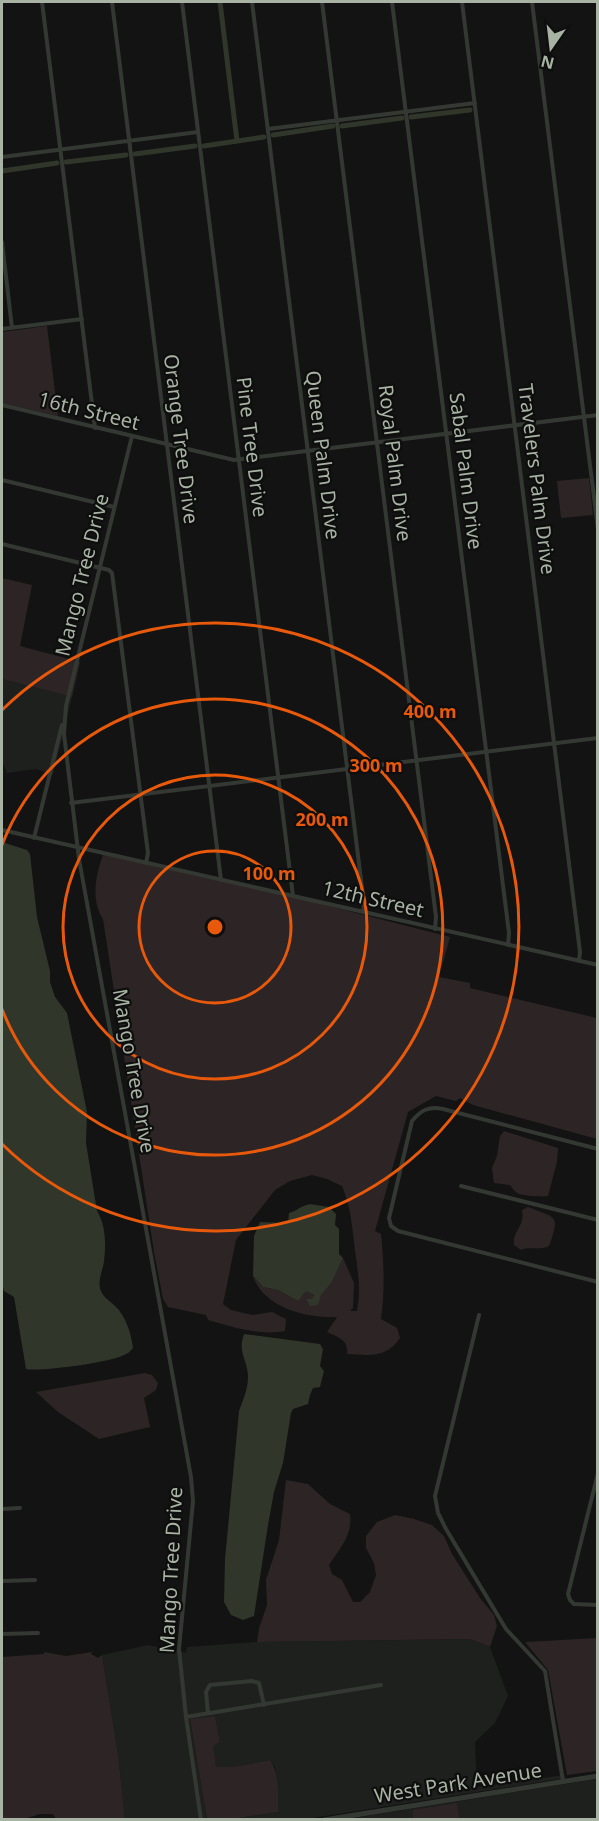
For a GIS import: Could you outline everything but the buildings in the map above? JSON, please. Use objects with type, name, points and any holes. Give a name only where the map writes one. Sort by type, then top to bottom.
[{"type":"street","points":[[42,2],[96,428]]},
{"type":"street","name":"Orange Tree Drive","points":[[112,2],[221,880]]},
{"type":"street","name":"Pine Tree Drive","points":[[182,2],[293,896]]},
{"type":"street","name":"Queen Palm Drive","points":[[252,2],[364,904],[363,912]]},
{"type":"street","name":"Royal Palm Drive","points":[[322,2],[417,760],[436,917],[435,929]]},
{"type":"street","name":"Sabal Palm Drive","points":[[392,2],[508,945]]},
{"type":"street","name":"Travelers Palm Drive","points":[[462,2],[580,952],[579,961]]},
{"type":"street","points":[[532,2],[597,529]]},
{"type":"street","points":[[268,129],[475,103]]},
{"type":"street","points":[[2,157],[198,132]]},
{"type":"street","points":[[2,242],[12,328]]},
{"type":"street","points":[[2,329],[82,319]]},
{"type":"street","name":"16th Street","points":[[2,405],[239,460],[597,415]]},
{"type":"street","name":"Mango Tree Drive","points":[[132,436],[64,720],[78,848],[193,1501],[179,1649],[201,1820]]},
{"type":"street","points":[[2,480],[114,507]]},
{"type":"street","points":[[2,544],[109,570],[114,577],[148,853],[146,863]]},
{"type":"street","points":[[34,838],[64,720]]},
{"type":"street","points":[[72,803],[597,738]]},
{"type":"street","name":"12th Street","points":[[2,830],[597,965]]},
{"type":"street","points":[[597,1149],[443,1109],[429,1108],[423,1110],[412,1121],[389,1218],[390,1226],[398,1231],[597,1282]]},
{"type":"street","points":[[461,1185],[597,1220]]},
{"type":"street","points":[[479,1315],[435,1496],[438,1513],[506,1629],[545,1671],[562,1781]]},
{"type":"street","points":[[597,1473],[568,1594],[574,1604],[597,1605]]},
{"type":"street","points":[[2,1509],[20,1508]]},
{"type":"street","points":[[2,1581],[35,1580]]},
{"type":"street","points":[[2,1634],[38,1633]]},
{"type":"street","points":[[208,1713],[206,1692],[210,1685],[252,1681],[259,1683],[264,1706]]},
{"type":"street","points":[[186,1717],[381,1685]]},
{"type":"street","name":"West Park Avenue","points":[[324,1820],[597,1776]]},
{"type":"shaded area","points":[[47,326],[58,416],[2,403],[2,332]]},
{"type":"shaded area","points":[[589,478],[593,515],[561,518],[557,481]]},
{"type":"shaded area","points":[[2,578],[32,585],[20,646],[80,662],[72,697],[2,679]]},
{"type":"shaded area","points":[[2,679],[72,697],[53,775],[36,769],[7,773],[2,761]]},
{"type":"shaded area","points":[[2,842],[27,850],[30,854],[37,917],[50,971],[50,982],[55,997],[67,1013],[87,1112],[86,1143],[97,1211],[105,1235],[105,1255],[100,1288],[125,1320],[133,1348],[119,1357],[61,1368],[26,1369],[14,1297],[4,1291],[2,1283]]},
{"type":"shaded area","points":[[104,852],[255,887],[450,937],[439,977],[470,983],[470,988],[597,1018],[597,1139],[473,1105],[460,1098],[456,1101],[436,1096],[408,1112],[375,1231],[381,1234],[383,1256],[384,1287],[381,1319],[397,1328],[400,1338],[389,1350],[376,1354],[347,1354],[344,1342],[327,1332],[337,1317],[312,1316],[288,1309],[266,1296],[258,1287],[253,1276],[263,1287],[278,1290],[298,1301],[305,1290],[314,1295],[310,1306],[332,1282],[343,1258],[354,1283],[353,1308],[350,1311],[357,1311],[358,1273],[351,1217],[345,1194],[342,1186],[312,1175],[290,1181],[275,1190],[236,1240],[223,1304],[231,1310],[252,1315],[272,1312],[286,1319],[285,1331],[246,1330],[208,1320],[206,1315],[168,1307],[163,1299],[103,919],[95,895]]},
{"type":"shaded area","points":[[504,1131],[558,1148],[557,1162],[548,1196],[519,1194],[510,1185],[494,1183],[492,1168],[497,1156],[500,1136]]},
{"type":"shaded area","points":[[310,1204],[329,1207],[336,1214],[335,1225],[339,1229],[339,1254],[343,1258],[332,1282],[321,1295],[318,1305],[310,1306],[306,1299],[312,1299],[314,1295],[306,1291],[298,1301],[278,1290],[263,1287],[253,1276],[254,1236],[260,1222],[288,1223],[289,1213]]},
{"type":"shaded area","points":[[528,1207],[550,1216],[555,1222],[549,1246],[521,1250],[514,1245],[515,1236],[522,1221],[522,1210]]},
{"type":"shaded area","points":[[244,1334],[320,1344],[323,1349],[320,1366],[324,1371],[320,1387],[313,1388],[308,1404],[293,1409],[291,1413],[283,1463],[274,1492],[254,1616],[243,1620],[231,1615],[224,1602],[225,1559],[239,1411],[248,1381],[248,1371],[242,1351]]},
{"type":"shaded area","points":[[145,1373],[152,1375],[158,1383],[156,1390],[144,1398],[150,1427],[99,1439],[58,1412],[36,1392]]},
{"type":"shaded area","points":[[286,1480],[308,1484],[330,1504],[350,1514],[348,1535],[329,1565],[332,1574],[342,1580],[353,1602],[360,1602],[370,1592],[376,1575],[374,1563],[366,1548],[366,1536],[377,1522],[395,1515],[432,1525],[444,1536],[452,1554],[480,1598],[494,1615],[497,1626],[490,1647],[470,1639],[257,1642],[267,1605],[266,1580],[279,1540]]},
{"type":"shaded area","points":[[597,1638],[597,1771],[567,1775],[548,1670],[525,1642]]},
{"type":"shaded area","points":[[470,1639],[490,1647],[508,1696],[495,1723],[475,1742],[477,1787],[564,1775],[566,1778],[306,1819],[232,1819],[278,1812],[278,1785],[275,1767],[270,1760],[216,1768],[212,1746],[220,1742],[215,1716],[190,1719],[207,1819],[125,1819],[118,1754],[102,1655],[148,1645],[163,1648],[168,1646],[186,1653],[187,1647],[257,1642]]},
{"type":"shaded area","points":[[44,1652],[66,1656],[92,1652],[91,1654],[98,1658],[102,1655],[118,1754],[125,1819],[56,1819],[53,1814],[40,1814],[24,1819],[2,1819],[2,1657],[44,1654]]},
{"type":"shaded area","points":[[215,1716],[220,1742],[213,1746],[216,1767],[233,1767],[270,1760],[277,1778],[278,1812],[232,1819],[207,1819],[190,1719]]},
{"type":"shaded area","points":[[597,1779],[597,1819],[460,1819],[457,1804],[413,1811],[413,1819],[342,1820]]},
{"type":"shaded area","points":[[457,1803],[460,1819],[413,1819],[413,1810]]},
{"type":"waterway","points":[[220,2],[237,141]]},
{"type":"waterway","points":[[411,117],[470,110]]},
{"type":"waterway","points":[[342,126],[402,118]]},
{"type":"waterway","points":[[273,135],[333,126]]},
{"type":"waterway","points":[[204,146],[264,137]]},
{"type":"waterway","points":[[135,154],[195,146]]},
{"type":"waterway","points":[[66,162],[126,155]]},
{"type":"waterway","points":[[2,171],[57,163]]}]
